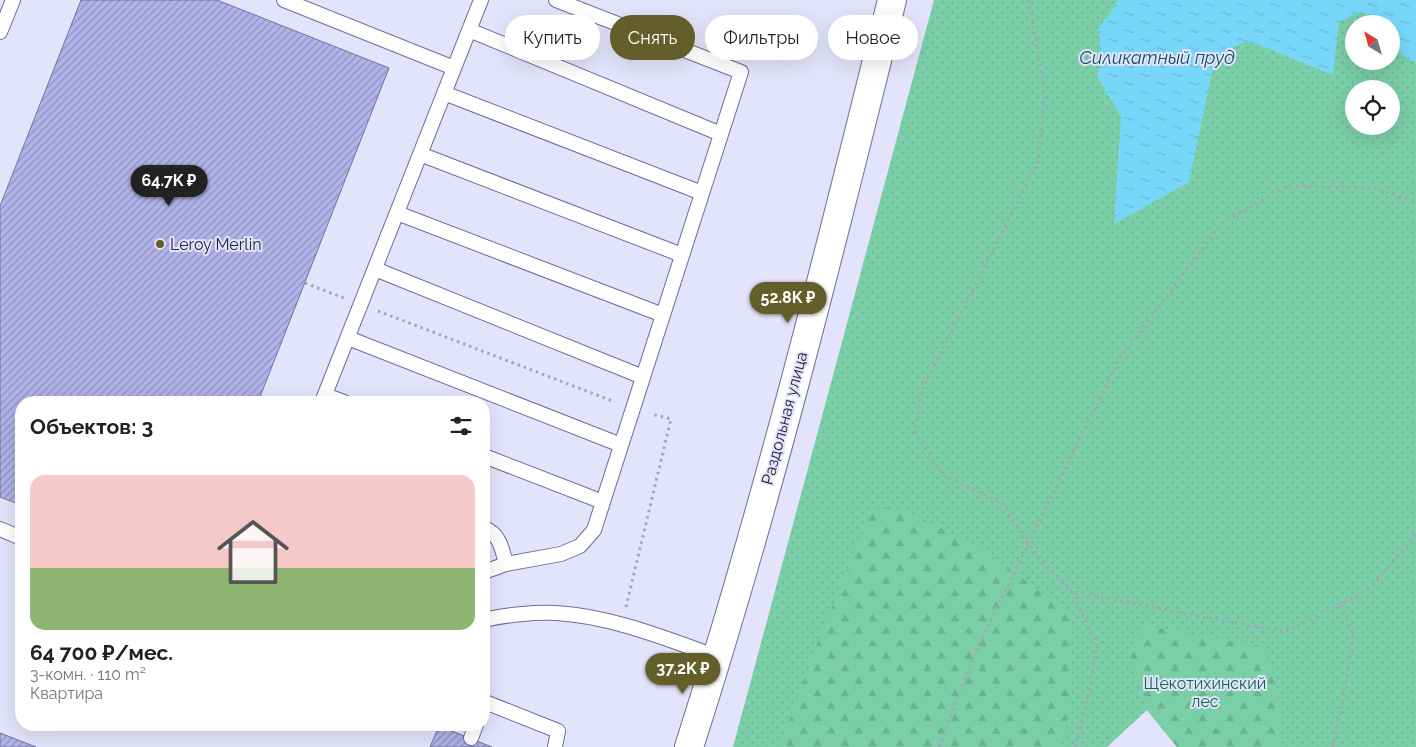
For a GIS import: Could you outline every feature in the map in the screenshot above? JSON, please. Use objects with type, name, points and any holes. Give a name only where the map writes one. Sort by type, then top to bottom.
[{"type":"main road","name":"Раздольная улица","points":[[689,747],[718,657],[826,266],[892,0]]},
{"type":"lane","points":[[0,32],[13,0]]},
{"type":"lane","points":[[284,0],[454,68]]},
{"type":"lane","points":[[325,396],[481,0]]},
{"type":"lane","points":[[490,570],[506,564],[561,554],[580,546],[594,530],[741,72],[556,0]]},
{"type":"lane","points":[[469,30],[721,134]]},
{"type":"lane","points":[[444,93],[702,193]]},
{"type":"lane","points":[[420,154],[682,255]]},
{"type":"lane","points":[[397,213],[663,315]]},
{"type":"lane","points":[[375,269],[643,377]]},
{"type":"lane","points":[[348,338],[621,445]]},
{"type":"lane","points":[[490,458],[603,502]]},
{"type":"lane","points":[[0,529],[15,535]]},
{"type":"lane","points":[[490,531],[497,537],[502,546],[506,564]]},
{"type":"lane","points":[[490,618],[499,616],[564,614],[621,625],[718,657]]},
{"type":"lane","points":[[490,704],[558,731],[555,747]]},
{"type":"path","points":[[1029,0],[1045,94],[1038,161],[921,392],[915,434],[944,475],[1002,503],[1028,544],[1071,591],[1097,644],[1075,747]]},
{"type":"path","points":[[939,747],[974,655],[1118,361],[1222,223],[1287,186],[1374,188],[1416,202]]},
{"type":"path","points":[[1071,591],[1285,632],[1370,588],[1416,534]]},
{"type":"path","points":[[1333,747],[1349,666],[1353,633],[1340,604]]},
{"type":"green space","points":[[934,0],[1416,0],[1416,747],[1177,747],[1147,710],[1107,747],[733,747]]},
{"type":"green space","points":[[872,508],[902,508],[983,550],[1072,615],[1072,705],[1059,747],[781,747],[818,641]]},
{"type":"green space","name":"Щекотихинский лес","points":[[1140,625],[1266,647],[1278,696],[1278,747],[1177,747],[1147,710],[1129,654]]},
{"type":"water","name":"Силикатный пруд","points":[[1117,0],[1416,0],[1416,63],[1400,52],[1400,15],[1370,15],[1361,12],[1354,15],[1345,15],[1345,19],[1339,22],[1333,75],[1250,41],[1230,49],[1220,58],[1211,77],[1189,182],[1114,224],[1121,117],[1097,76],[1100,53],[1098,30],[1114,8]]},
{"type":"building","name":"Leroy Merlin","points":[[81,0],[217,0],[389,68],[260,396],[15,396],[15,503],[0,497],[0,206]]},
{"type":"building","points":[[437,731],[452,731],[492,747],[430,747]]},
{"type":"building","points":[[0,733],[36,747],[0,747]]},
{"type":"place","name":"Leroy Merlin","points":[[160,244]]}]
